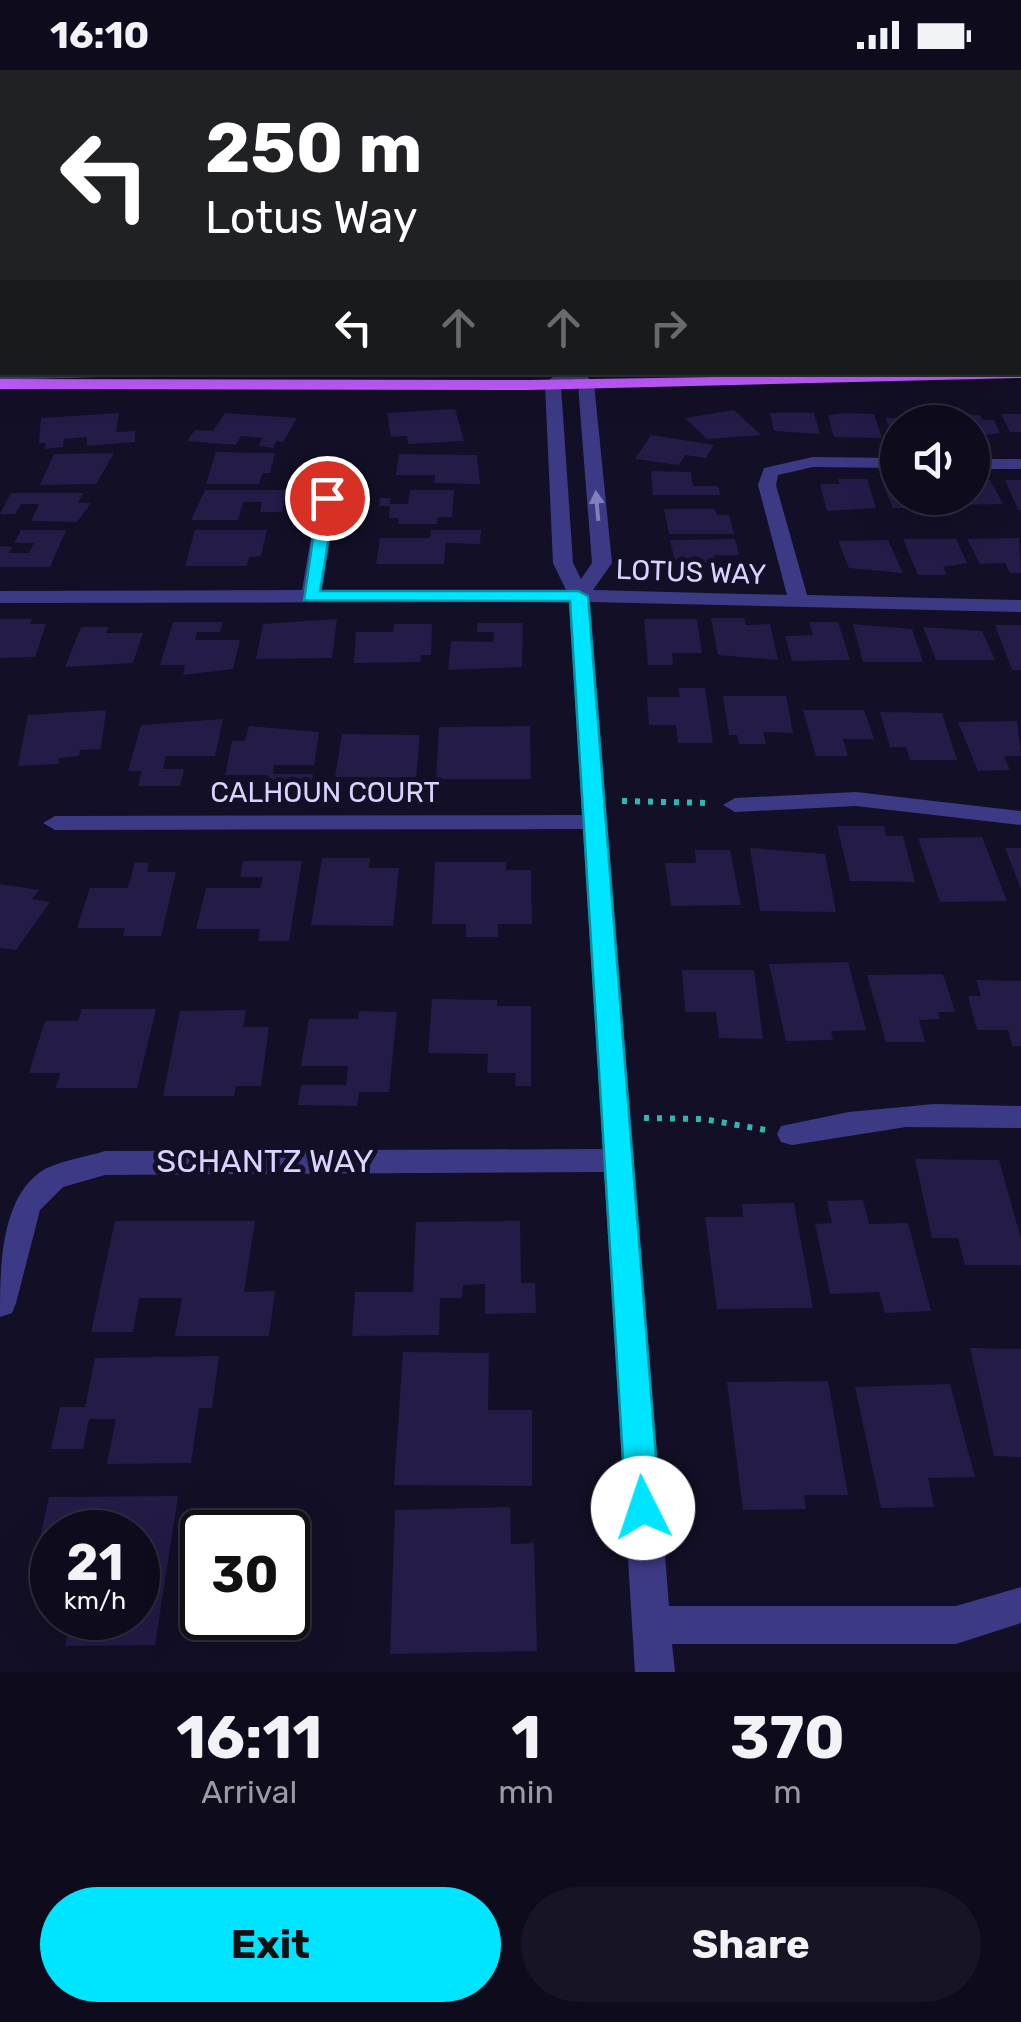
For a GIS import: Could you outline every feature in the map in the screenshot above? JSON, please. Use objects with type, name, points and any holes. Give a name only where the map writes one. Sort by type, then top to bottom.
[{"type":"main road","points":[[0,384],[570,378],[838,380],[907,375]]},
{"type":"street","points":[[570,378],[602,563],[578,596]]},
{"type":"street","points":[[570,378],[563,562],[578,596],[655,1672]]},
{"type":"street","points":[[310,596],[334,461]]},
{"type":"street","points":[[799,602],[766,484],[770,472],[813,462],[880,463]]},
{"type":"street","points":[[990,464],[1021,464]]},
{"type":"street","name":"LOTUS WAY","points":[[0,596],[578,596],[1021,606]]},
{"type":"street","points":[[735,804],[856,799],[944,806],[1021,818]]},
{"type":"street","name":"CALHOUN COURT","points":[[56,823],[594,811]]},
{"type":"street","points":[[792,1134],[877,1117],[974,1112],[1021,1117]]},
{"type":"street","name":"SCHANTZ WAY","points":[[0,1303],[26,1205],[53,1178],[105,1163],[618,1160]]},
{"type":"street","points":[[651,1625],[956,1625],[1021,1605]]},
{"type":"path","points":[[594,811],[735,804]]},
{"type":"path","points":[[616,1118],[704,1120],[792,1134]]},
{"type":"building","points":[[455,409],[464,441],[408,444],[407,436],[391,437],[387,413]]},
{"type":"building","points":[[734,410],[761,435],[707,439],[685,418]]},
{"type":"building","points":[[119,413],[116,432],[135,431],[135,442],[87,446],[87,437],[64,439],[63,447],[45,449],[46,443],[39,443],[41,418]]},
{"type":"building","points":[[225,413],[297,418],[283,442],[277,441],[273,448],[258,446],[263,438],[241,436],[236,445],[187,441],[195,430],[213,431]]},
{"type":"building","points":[[770,413],[814,413],[820,434],[774,431]]},
{"type":"building","points":[[874,414],[880,438],[834,437],[828,415]]},
{"type":"building","points":[[1001,414],[1021,414],[1021,432],[1010,432]]},
{"type":"building","points":[[990,420],[994,420],[1000,433],[990,434]]},
{"type":"building","points":[[651,435],[714,445],[706,458],[685,455],[679,465],[635,459]]},
{"type":"building","points":[[216,452],[275,453],[270,473],[263,473],[259,484],[206,484]]},
{"type":"building","points":[[114,453],[96,484],[40,485],[54,454]]},
{"type":"building","points":[[399,454],[477,455],[480,484],[434,483],[435,475],[396,475]]},
{"type":"building","points":[[651,471],[691,472],[693,486],[718,486],[720,495],[653,495]]},
{"type":"building","points":[[838,479],[867,479],[876,508],[827,511],[820,484],[840,484]]},
{"type":"building","points":[[990,480],[1003,504],[990,504]]},
{"type":"building","points":[[1005,480],[1021,480],[1021,510],[1018,510]]},
{"type":"building","points":[[205,490],[287,490],[282,512],[260,512],[262,502],[243,502],[238,520],[191,520]]},
{"type":"building","points":[[410,490],[454,490],[452,517],[438,517],[437,524],[398,524],[399,518],[389,518],[390,506],[379,506],[380,498],[391,498],[390,504],[408,504]]},
{"type":"building","points":[[11,493],[83,493],[78,503],[91,503],[77,522],[31,521],[39,504],[21,504],[15,514],[0,514]]},
{"type":"building","points":[[664,509],[715,509],[717,515],[729,515],[734,534],[669,534]]},
{"type":"building","points":[[21,530],[66,530],[50,567],[0,567],[0,546],[12,547],[9,553],[29,553],[34,543],[14,543]]},
{"type":"building","points":[[195,530],[267,530],[261,556],[249,557],[247,566],[185,566]]},
{"type":"building","points":[[431,530],[481,530],[480,544],[446,543],[444,564],[376,564],[380,538],[430,538]]},
{"type":"building","points":[[1019,538],[1021,573],[1010,573],[1005,563],[980,564],[967,539]]},
{"type":"building","points":[[735,539],[739,555],[714,555],[717,566],[676,566],[670,540]]},
{"type":"building","points":[[903,539],[956,539],[967,563],[943,567],[947,575],[918,575]]},
{"type":"building","points":[[888,540],[903,573],[849,568],[838,541]]},
{"type":"building","points":[[711,618],[744,618],[746,625],[770,624],[778,660],[718,655]]},
{"type":"building","points":[[0,619],[32,619],[30,624],[46,624],[35,657],[0,658]]},
{"type":"building","points":[[337,619],[332,658],[256,659],[263,624]]},
{"type":"building","points":[[644,619],[697,619],[702,653],[672,653],[673,665],[648,665]]},
{"type":"building","points":[[173,622],[223,622],[220,632],[197,632],[195,640],[240,640],[233,669],[183,675],[185,665],[160,665]]},
{"type":"building","points":[[809,622],[838,622],[850,660],[792,661],[785,636],[813,635]]},
{"type":"building","points":[[478,623],[523,623],[522,667],[448,670],[451,641],[493,642],[494,632],[477,632]]},
{"type":"building","points":[[394,624],[432,624],[431,655],[421,655],[420,662],[354,663],[356,632],[393,632]]},
{"type":"building","points":[[853,624],[912,629],[923,662],[863,662]]},
{"type":"building","points":[[995,625],[1021,625],[1021,670],[1012,670]]},
{"type":"building","points":[[81,627],[109,627],[106,633],[143,633],[133,663],[65,667]]},
{"type":"building","points":[[923,627],[982,631],[995,660],[936,660]]},
{"type":"building","points":[[678,688],[705,688],[713,743],[678,743],[676,725],[649,725],[647,697],[680,697]]},
{"type":"building","points":[[723,696],[786,696],[793,733],[763,732],[766,744],[739,744],[737,735],[729,735]]},
{"type":"building","points":[[106,710],[101,749],[80,750],[79,756],[59,758],[58,764],[18,766],[28,715]]},
{"type":"building","points":[[803,710],[864,710],[874,739],[843,739],[848,756],[816,756]]},
{"type":"building","points":[[880,712],[942,713],[957,760],[910,760],[906,747],[890,747]]},
{"type":"building","points":[[223,719],[215,756],[166,756],[163,769],[184,769],[180,786],[138,786],[142,771],[128,771],[141,725]]},
{"type":"building","points":[[1017,721],[1021,756],[1004,756],[1010,770],[978,771],[958,722]]},
{"type":"building","points":[[249,726],[319,732],[314,765],[274,765],[273,774],[313,774],[311,787],[266,787],[268,775],[225,775],[232,741],[245,741]]},
{"type":"building","points":[[530,726],[531,779],[436,779],[439,727]]},
{"type":"building","points":[[342,734],[420,735],[416,778],[335,777]]},
{"type":"building","points":[[837,826],[884,826],[886,836],[903,836],[915,882],[850,881]]},
{"type":"building","points":[[982,837],[1007,901],[940,902],[918,838]]},
{"type":"building","points":[[750,848],[825,854],[836,912],[760,911]]},
{"type":"building","points":[[1005,848],[1021,848],[1021,889]]},
{"type":"building","points":[[695,850],[730,850],[741,905],[671,906],[665,863],[696,863]]},
{"type":"building","points":[[322,858],[370,858],[369,868],[399,868],[393,926],[311,925]]},
{"type":"building","points":[[243,861],[302,861],[289,941],[258,941],[260,929],[196,929],[206,888],[260,888],[263,877],[240,877]]},
{"type":"building","points":[[135,862],[149,863],[147,872],[176,872],[161,936],[123,936],[125,928],[77,928],[90,888],[128,888]]},
{"type":"building","points":[[435,862],[506,862],[506,870],[531,870],[532,924],[498,924],[498,937],[466,937],[466,924],[432,924]]},
{"type":"building","points":[[0,884],[39,890],[32,899],[50,902],[16,950],[0,948]]},
{"type":"building","points":[[848,962],[866,1030],[831,1031],[833,1040],[786,1041],[769,964]]},
{"type":"building","points":[[682,970],[754,970],[763,1039],[719,1038],[716,1012],[685,1012]]},
{"type":"building","points":[[943,974],[955,1012],[938,1012],[940,1019],[919,1020],[925,1042],[886,1042],[867,975]]},
{"type":"building","points":[[976,980],[1021,981],[1021,1046],[1012,1046],[1008,1030],[977,1030],[968,996],[981,996]]},
{"type":"building","points":[[432,999],[497,1000],[497,1006],[531,1006],[531,1086],[515,1086],[516,1073],[487,1073],[488,1054],[428,1053]]},
{"type":"building","points":[[82,1009],[156,1009],[137,1088],[56,1088],[60,1073],[29,1073],[45,1021],[78,1021]]},
{"type":"building","points":[[246,1010],[243,1027],[269,1027],[261,1086],[236,1086],[234,1096],[163,1096],[180,1011]]},
{"type":"building","points":[[359,1011],[397,1012],[389,1092],[359,1092],[357,1106],[298,1105],[301,1085],[346,1085],[348,1066],[301,1066],[309,1019],[358,1019]]},
{"type":"building","points":[[915,1159],[999,1160],[1021,1239],[1021,1265],[965,1265],[958,1238],[932,1238]]},
{"type":"building","points":[[863,1200],[869,1224],[908,1223],[931,1311],[885,1313],[879,1292],[830,1294],[815,1224],[832,1223],[827,1201]]},
{"type":"building","points":[[794,1203],[813,1308],[717,1309],[705,1217],[743,1217],[742,1204]]},
{"type":"building","points":[[115,1221],[255,1221],[244,1292],[275,1291],[269,1336],[175,1336],[182,1298],[139,1298],[133,1332],[91,1332]]},
{"type":"building","points":[[520,1221],[521,1283],[535,1283],[536,1313],[485,1314],[485,1284],[463,1285],[462,1298],[440,1298],[439,1335],[352,1336],[355,1292],[413,1292],[416,1222]]},
{"type":"building","points":[[970,1348],[1021,1349],[1021,1457],[994,1456]]},
{"type":"building","points":[[403,1352],[489,1353],[488,1410],[532,1410],[532,1486],[394,1485]]},
{"type":"building","points":[[219,1356],[212,1408],[199,1408],[191,1463],[107,1464],[116,1419],[89,1419],[83,1449],[51,1449],[60,1407],[85,1407],[95,1358]]},
{"type":"building","points":[[828,1381],[848,1495],[804,1495],[806,1509],[743,1510],[727,1382]]},
{"type":"building","points":[[950,1384],[975,1477],[928,1478],[934,1507],[881,1508],[855,1387]]},
{"type":"building","points":[[178,1496],[160,1613],[160,1510],[46,1510],[49,1497]]},
{"type":"building","points":[[510,1507],[511,1544],[534,1543],[537,1651],[390,1654],[395,1510]]},
{"type":"building","points":[[66,1640],[156,1640],[155,1645],[65,1646]]},
{"type":"route","points":[[327,498],[310,596],[578,596],[643,1508]]}]
